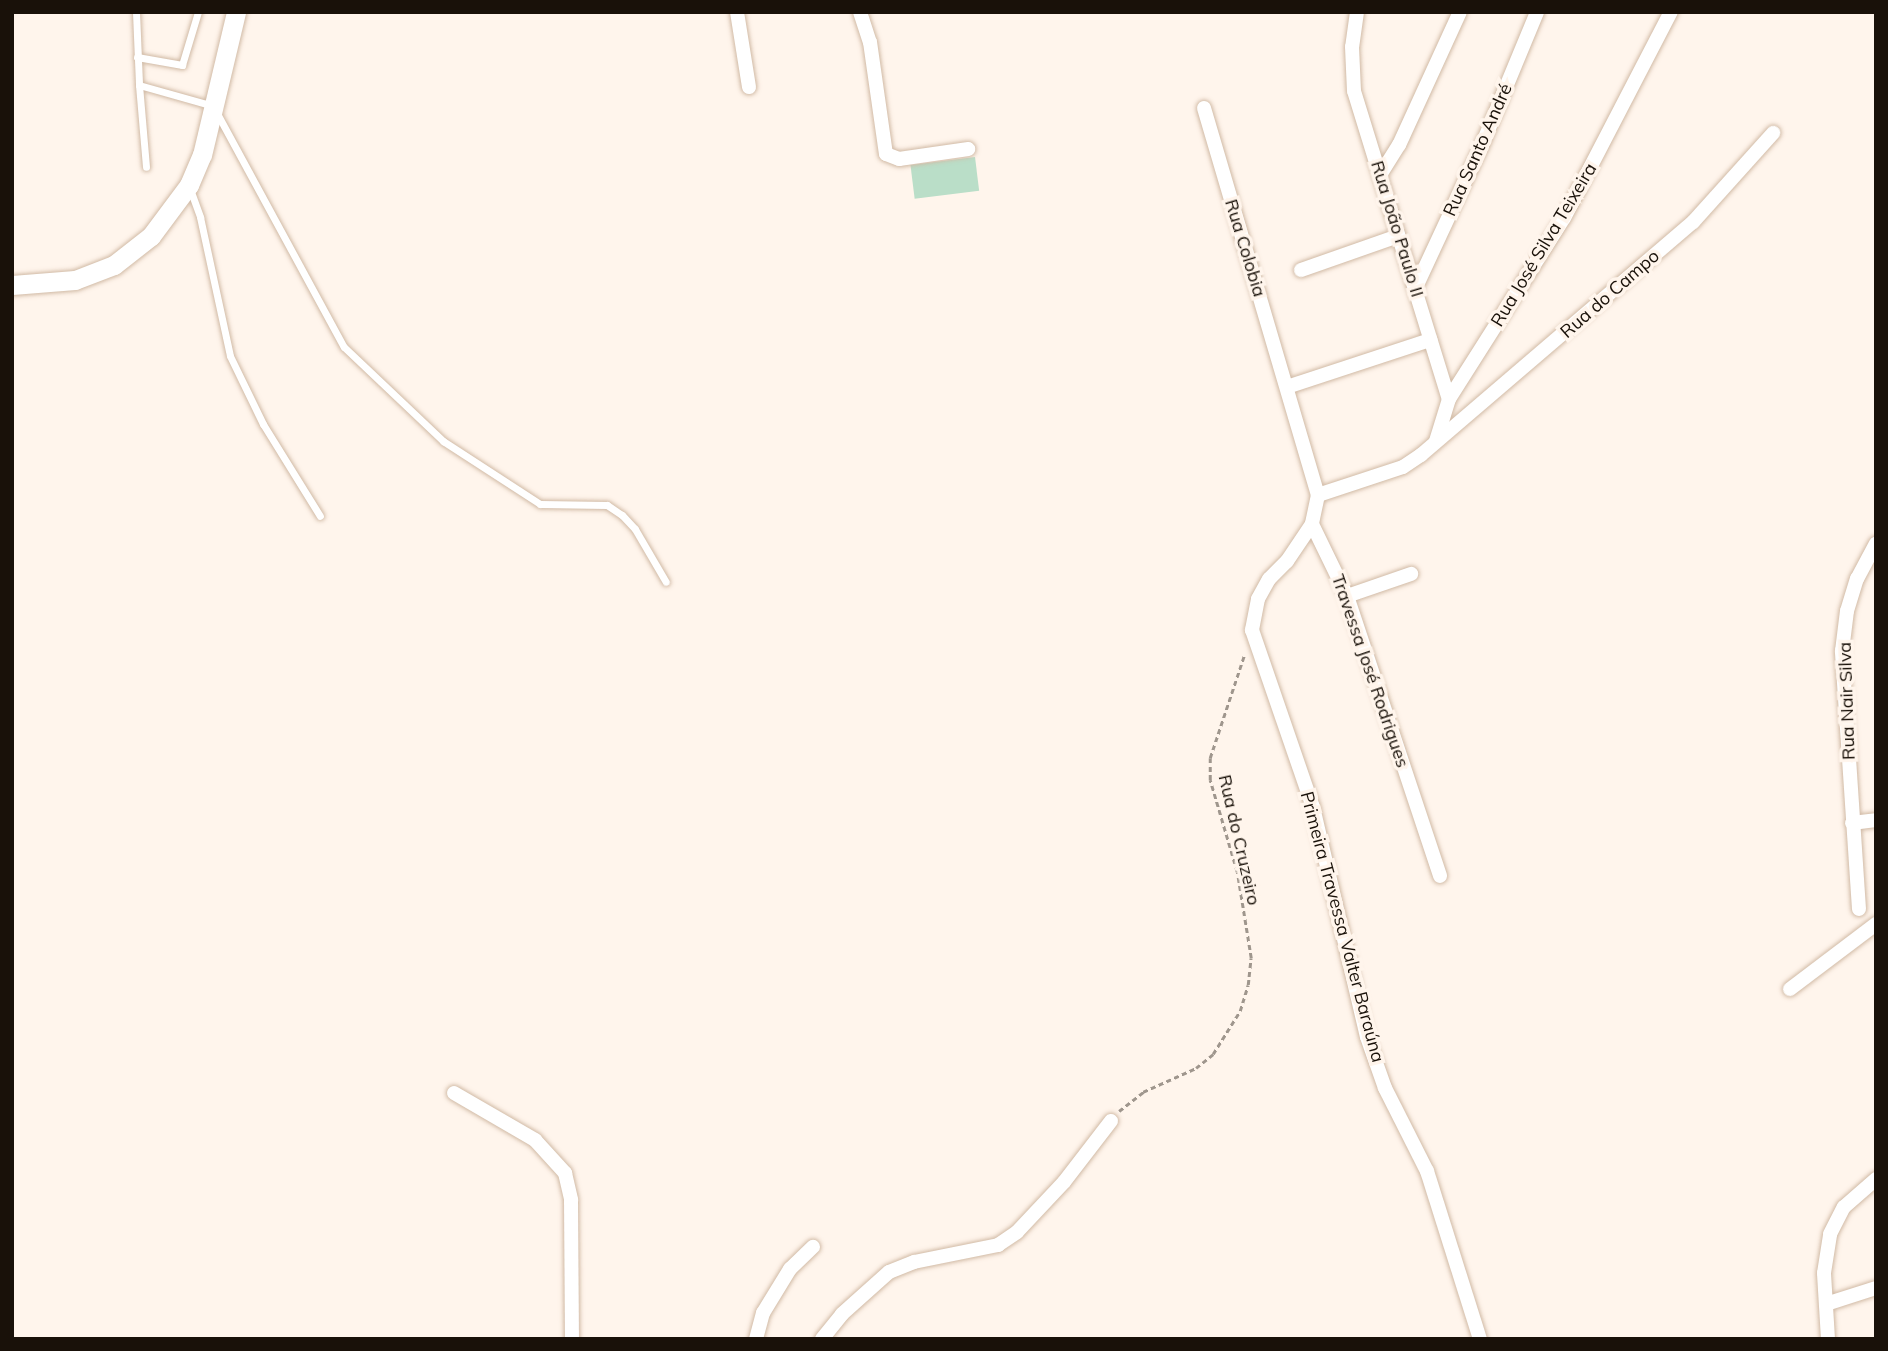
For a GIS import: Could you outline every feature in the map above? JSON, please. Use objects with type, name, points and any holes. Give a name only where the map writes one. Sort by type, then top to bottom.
[{"type":"main road","points":[[12,285],[75,280],[114,265],[152,236],[189,185],[202,155],[236,12]]},
{"type":"street","points":[[737,12],[749,87]]},
{"type":"street","points":[[860,12],[870,42],[886,154],[899,159],[968,149]]},
{"type":"street","name":"Rua João Paulo II","points":[[1357,12],[1352,47],[1354,91],[1449,399]]},
{"type":"street","points":[[1381,175],[1411,121],[1460,12]]},
{"type":"street","name":"Rua Santo André","points":[[1416,287],[1482,145],[1538,12]]},
{"type":"street","name":"Rua José Silva Teixeira","points":[[1449,399],[1564,218],[1671,12]]},
{"type":"street","name":"Rua Colobia","points":[[1203,108],[1287,387]]},
{"type":"street","name":"Rua do Campo","points":[[1318,495],[1403,467],[1436,442],[1693,222],[1773,134]]},
{"type":"street","points":[[1301,270],[1398,236]]},
{"type":"street","points":[[1252,630],[1258,599],[1269,579],[1287,561],[1312,524],[1318,495],[1287,387],[1430,340]]},
{"type":"street","points":[[1436,442],[1449,399]]},
{"type":"street","name":"Travessa José Rodrigues","points":[[1312,524],[1347,596],[1440,876]]},
{"type":"street","name":"Rua Nair Silva","points":[[1859,909],[1842,652],[1847,611],[1857,579],[1876,544]]},
{"type":"street","points":[[1347,596],[1411,574]]},
{"type":"street","name":"Primeira Travessa Valter Baraúna","points":[[1252,630],[1313,807],[1367,1037],[1385,1088],[1427,1171],[1480,1339]]},
{"type":"street","points":[[1852,823],[1876,820]]},
{"type":"street","points":[[1790,989],[1876,924]]},
{"type":"street","points":[[454,1093],[535,1140],[547,1149],[565,1173],[571,1200],[572,1339]]},
{"type":"street","points":[[822,1339],[858,1297],[889,1272],[914,1262],[998,1245],[1017,1232],[1064,1182],[1111,1121]]},
{"type":"street","points":[[1828,1339],[1824,1273],[1830,1234],[1844,1207],[1876,1178]]},
{"type":"street","points":[[756,1339],[763,1313],[790,1269],[813,1247]]},
{"type":"street","points":[[1826,1304],[1876,1288]]},
{"type":"lane","points":[[135,12],[146,167]]},
{"type":"lane","points":[[137,57],[182,65],[198,12]]},
{"type":"lane","points":[[139,85],[214,106],[344,347],[353,356],[443,440],[540,504],[607,505],[622,515],[635,529],[666,582]]},
{"type":"lane","points":[[189,185],[200,217],[230,356],[257,415],[320,516]]},
{"type":"path","name":"Rua do Cruzeiro","points":[[1111,1121],[1125,1104],[1143,1092],[1196,1068],[1213,1054],[1240,1011],[1248,985],[1251,958],[1237,872],[1210,779],[1209,758],[1252,630]]},
{"type":"green space","points":[[975,157],[979,191],[915,199],[910,165]]}]
